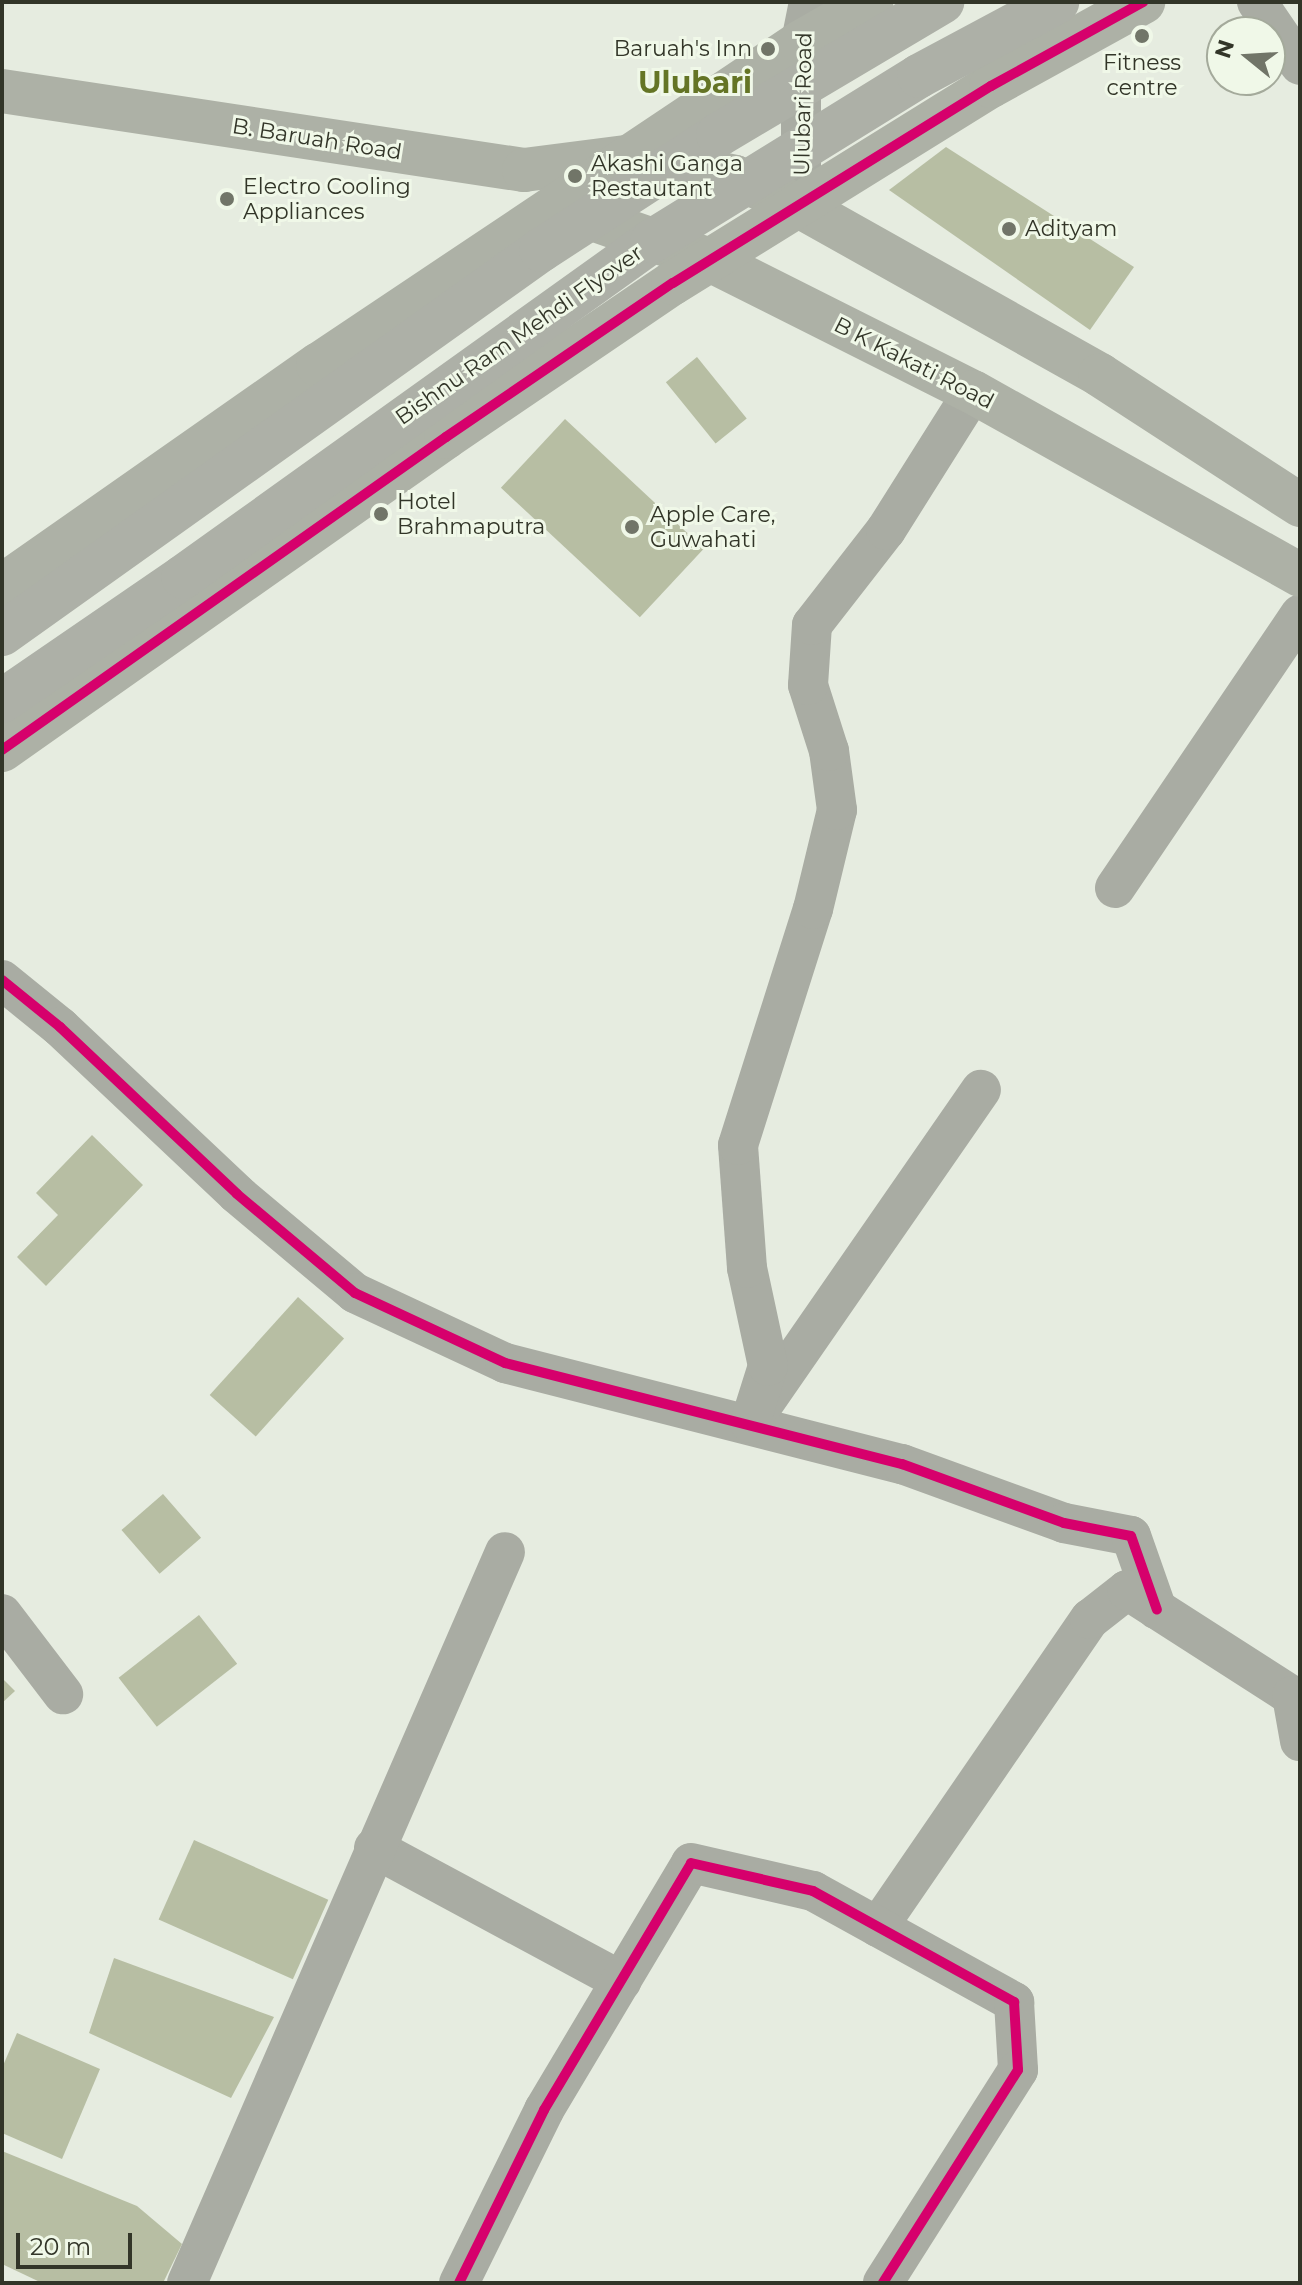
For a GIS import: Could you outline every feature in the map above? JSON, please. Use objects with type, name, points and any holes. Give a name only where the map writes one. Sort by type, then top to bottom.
[{"type":"main road","points":[[2,634],[541,250],[718,135],[942,2]]},
{"type":"main road","name":"Bishnu Ram Mehdi Flyover","points":[[2,701],[183,577],[632,254],[757,173],[919,76],[1057,2]]},
{"type":"street","points":[[2,586],[318,365],[633,156],[805,22],[871,2]]},
{"type":"street","points":[[2,750],[471,420],[673,283],[801,207],[991,86],[1143,2]]},
{"type":"street","points":[[1257,2],[1300,65]]},
{"type":"street","name":"Ulubari Road","points":[[801,207],[805,22]]},
{"type":"street","name":"B. Baruah Road","points":[[2,91],[524,170],[633,156]]},
{"type":"street","points":[[633,156],[735,177],[801,207],[1100,375],[1295,490]]},
{"type":"street","name":"B K Kakati Road","points":[[524,170],[557,207],[712,261],[973,392],[1300,575]]},
{"type":"street","points":[[750,1423],[768,1366],[747,1268],[738,1145],[813,909],[837,810],[829,751],[808,685],[812,625],[886,530],[973,392]]},
{"type":"street","points":[[1115,888],[1300,615]]},
{"type":"street","points":[[2,980],[60,1027],[237,1194],[355,1293],[505,1363],[902,1464],[1064,1523],[1131,1536],[1157,1610]]},
{"type":"street","points":[[750,1423],[981,1090]]},
{"type":"street","points":[[187,2283],[505,1552]]},
{"type":"street","points":[[878,1927],[1090,1619],[1127,1590],[1292,1696],[1300,1741]]},
{"type":"street","points":[[2,1614],[63,1694]]},
{"type":"street","points":[[374,1848],[621,1981]]},
{"type":"street","points":[[459,2283],[544,2110],[691,1863],[813,1891],[1014,2002],[1018,2070],[883,2283]]},
{"type":"building","name":"Adityam","points":[[946,147],[1134,267],[1090,330],[889,190]]},
{"type":"building","points":[[697,357],[747,418],[716,444],[666,382]]},
{"type":"building","points":[[565,419],[704,549],[640,617],[501,488]]},
{"type":"building","points":[[92,1135],[143,1185],[46,1286],[17,1257],[58,1215],[36,1193]]},
{"type":"building","points":[[298,1297],[344,1338],[256,1437],[210,1395]]},
{"type":"building","points":[[163,1494],[201,1538],[160,1574],[121,1530]]},
{"type":"building","points":[[199,1615],[237,1664],[157,1727],[119,1678]]},
{"type":"building","points":[[2,1678],[15,1691],[2,1703]]},
{"type":"building","points":[[194,1840],[328,1900],[293,1979],[159,1919]]},
{"type":"building","points":[[114,1958],[274,2017],[231,2098],[89,2033]]},
{"type":"building","points":[[17,2033],[100,2069],[62,2159],[2,2133],[2,2068]]},
{"type":"building","points":[[2,2151],[137,2206],[182,2244],[163,2283],[42,2283],[2,2264]]},
{"type":"cycle path","points":[[2,750],[446,437],[673,283],[991,86],[1143,2]]},
{"type":"cycle path","points":[[2,980],[60,1027],[237,1194],[355,1293],[505,1363],[902,1464],[1064,1523],[1131,1536],[1157,1610]]},
{"type":"cycle path","points":[[459,2283],[544,2110],[691,1863],[813,1891],[1014,2002],[1018,2070],[883,2283]]},
{"type":"place","name":"Fitness centre","points":[[1142,36]]},
{"type":"place","name":"Baruah's Inn","points":[[768,49]]},
{"type":"place","name":"Akashi Ganga Restautant","points":[[575,176]]},
{"type":"place","name":"Electro Cooling Appliances","points":[[227,199]]},
{"type":"place","name":"Adityam","points":[[1009,229]]},
{"type":"place","name":"Hotel Brahmaputra","points":[[381,514]]},
{"type":"place","name":"Apple Care, Guwahati","points":[[632,527]]},
{"type":"district","name":"Ulubari","points":[[695,83]]}]
